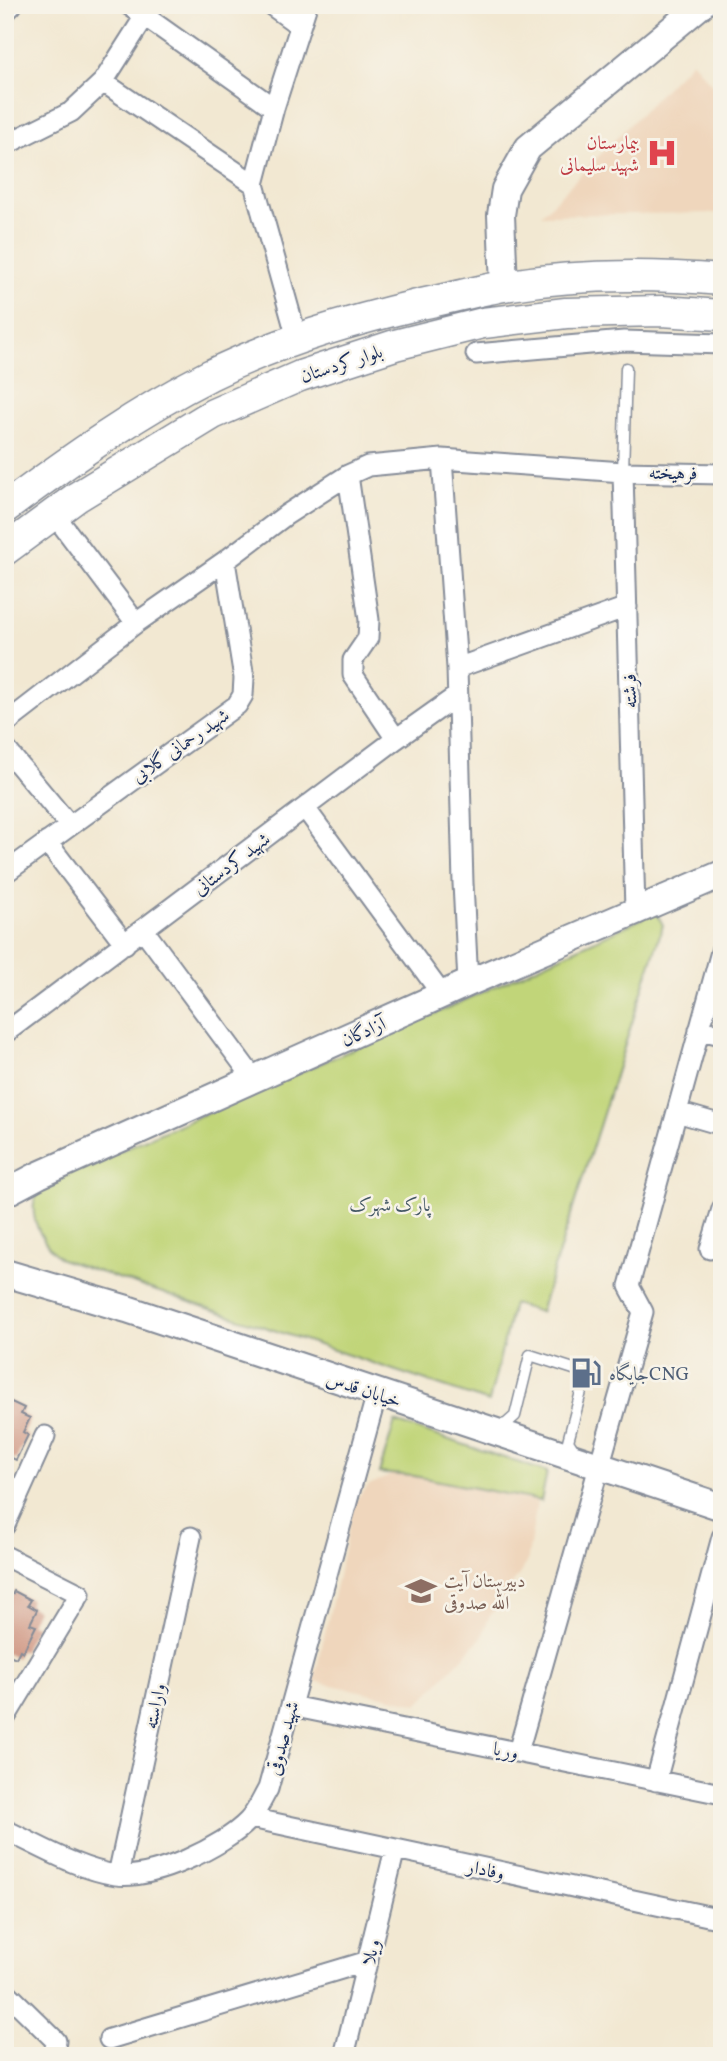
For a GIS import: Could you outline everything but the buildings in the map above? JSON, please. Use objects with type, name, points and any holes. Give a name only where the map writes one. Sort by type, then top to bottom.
[{"type":"main road","name":"بلوار کردستان","points":[[5,508],[122,424],[211,375],[297,338],[386,312],[504,286],[565,279],[664,275],[722,280]]},
{"type":"main road","name":"بلوار کردستان","points":[[5,550],[66,506],[213,414],[300,376],[395,345],[483,323],[566,313],[662,311],[722,315]]},
{"type":"main road","points":[[58,469],[66,506]]},
{"type":"street","points":[[5,12],[12,5]]},
{"type":"street","points":[[271,5],[300,26]]},
{"type":"street","points":[[297,338],[254,184],[274,108],[307,5]]},
{"type":"street","points":[[504,286],[501,215],[505,188],[528,148],[701,5]]},
{"type":"street","points":[[5,145],[71,112],[103,82],[142,9],[274,108]]},
{"type":"street","points":[[103,82],[254,184]]},
{"type":"street","points":[[476,354],[625,341],[722,344]]},
{"type":"street","points":[[442,459],[457,668],[468,983]]},
{"type":"street","name":"فرهیخته","points":[[5,724],[136,623],[286,515],[348,475],[368,466],[442,459],[623,471],[722,474]]},
{"type":"street","name":"فرشته","points":[[623,471],[635,911]]},
{"type":"street","points":[[348,475],[369,620],[368,638],[353,660],[354,675],[396,738]]},
{"type":"street","points":[[66,506],[136,623]]},
{"type":"street","name":"شهید رحمانی گلابی","points":[[5,873],[237,705],[243,695],[244,678],[225,561]]},
{"type":"street","points":[[457,668],[627,607]]},
{"type":"street","name":"شهید کردستانی","points":[[5,1033],[396,738],[458,695]]},
{"type":"street","points":[[5,748],[69,825]]},
{"type":"street","points":[[305,807],[443,996]]},
{"type":"street","points":[[47,842],[125,944]]},
{"type":"street","name":"آزادگان","points":[[5,1193],[39,1175],[468,983],[722,874]]},
{"type":"street","points":[[143,929],[254,1079]]},
{"type":"street","points":[[518,1752],[594,1464],[643,1312],[629,1286],[722,948]]},
{"type":"street","points":[[699,1030],[722,1035]]},
{"type":"street","points":[[677,1112],[722,1125]]},
{"type":"street","points":[[710,1249],[722,1209]]},
{"type":"street","name":"خیابان قدس","points":[[5,1273],[127,1309],[722,1507]]},
{"type":"street","name":"شهید صدوقی","points":[[5,1830],[82,1865],[118,1875],[153,1871],[192,1857],[229,1838],[251,1818],[268,1789],[377,1393]]},
{"type":"street","points":[[5,1525],[45,1436]]},
{"type":"street","name":"واراسته","points":[[118,1875],[191,1537]]},
{"type":"street","points":[[656,1781],[722,1537]]},
{"type":"street","points":[[5,1556],[80,1594],[5,1718]]},
{"type":"street","name":"وریا","points":[[291,1706],[722,1794]]},
{"type":"street","name":"وفادار","points":[[251,1818],[722,1919]]},
{"type":"street","name":"ویلا","points":[[344,2056],[395,1849]]},
{"type":"street","points":[[109,2039],[368,1961]]},
{"type":"street","points":[[5,1991],[56,2041],[54,2056]]},
{"type":"lane","points":[[623,471],[626,368]]},
{"type":"lane","points":[[479,1426],[506,1424],[515,1416],[530,1355],[575,1369],[586,1373],[568,1440],[571,1448],[594,1464]]},
{"type":"shaded area","name":"بیمارستان شهید سلیمانی","points":[[692,61],[719,93],[722,91],[722,213],[541,215]]},
{"type":"shaded area","name":"دبیرستان آیت الله صدوقی","points":[[416,1473],[537,1502],[527,1563],[488,1619],[482,1637],[418,1704],[314,1681],[355,1501],[369,1485],[394,1474]]},
{"type":"green space","name":"پارک شهرک","points":[[656,912],[663,925],[540,1312],[513,1304],[489,1402],[61,1259],[50,1248],[37,1227],[34,1203],[45,1183],[448,1008]]},
{"type":"green space","points":[[395,1422],[547,1472],[541,1501],[414,1476],[379,1473]]},
{"type":"place","name":"بیمارستان شهید سلیمانی","points":[[662,153]]},
{"type":"place","name":"جایگاهCNG","points":[[586,1373]]},
{"type":"place","name":"دبیرستان آیت الله صدوقی","points":[[421,1591]]}]
